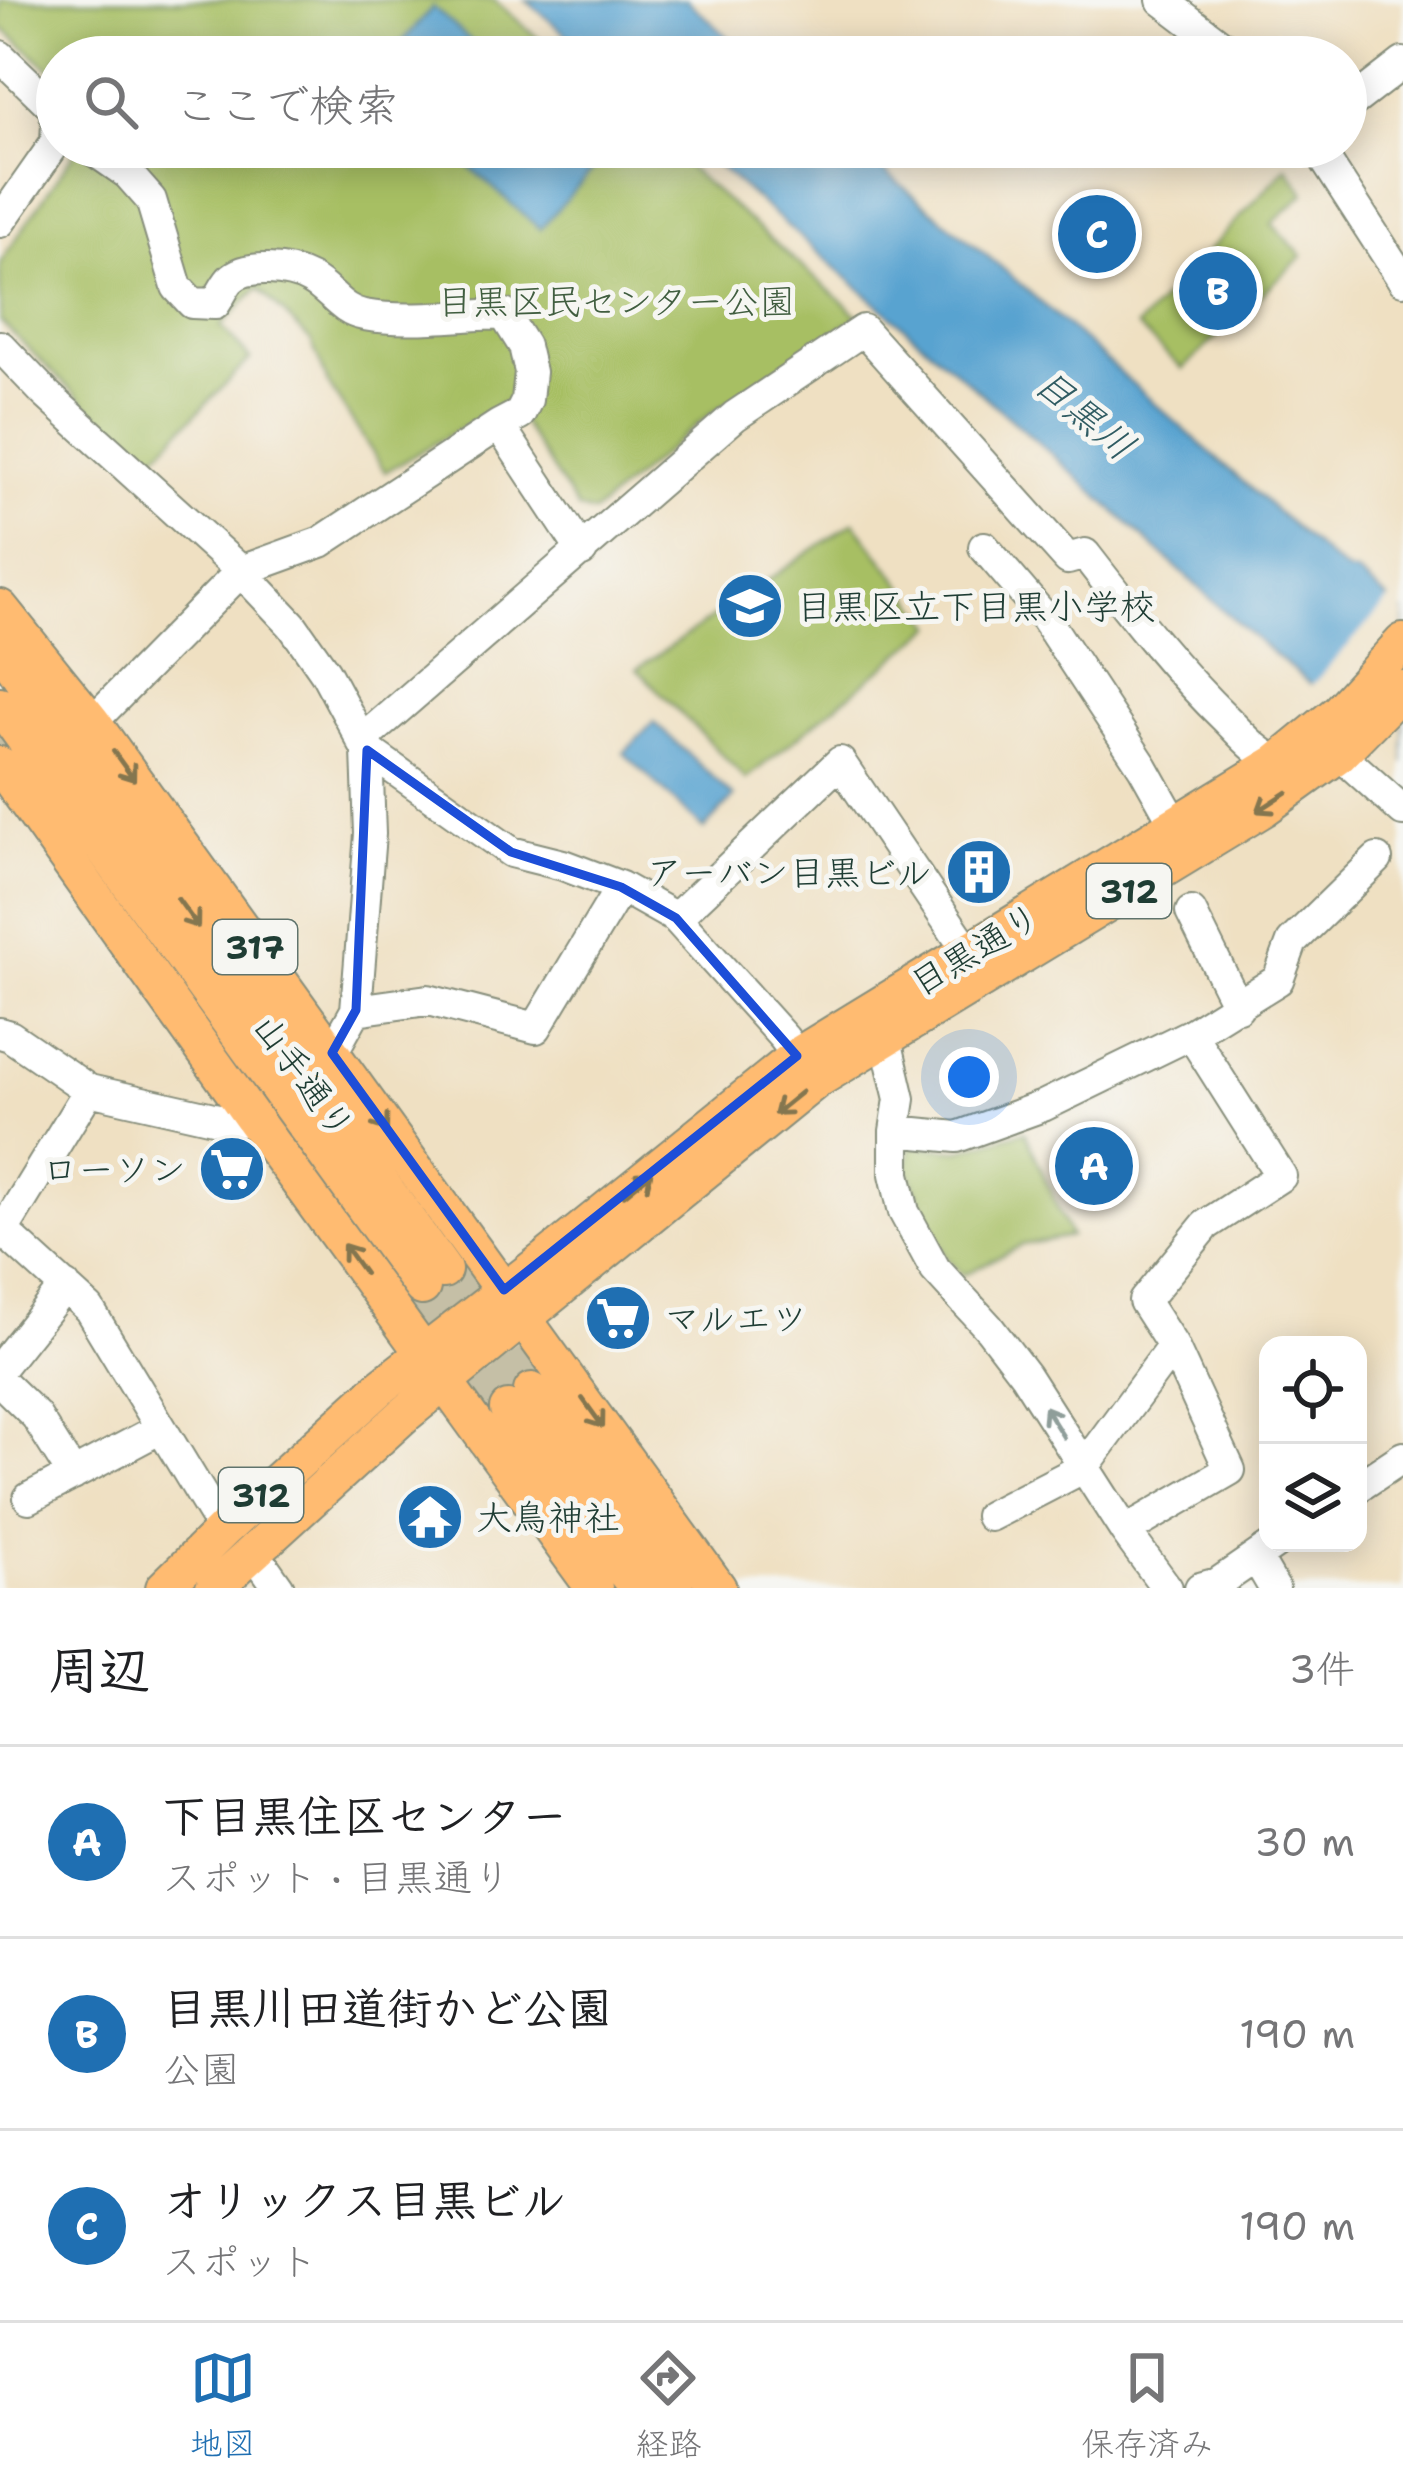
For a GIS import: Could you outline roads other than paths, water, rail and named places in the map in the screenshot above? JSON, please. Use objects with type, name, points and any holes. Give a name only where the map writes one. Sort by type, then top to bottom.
[{"type":"main road","name":"317","points":[[0,608],[92,722],[718,1588]]},
{"type":"main road","name":"目黒通り","points":[[515,1304],[547,1258],[797,1056],[878,1027],[1264,808],[1340,732],[1403,642]]},
{"type":"main road","name":"山手通り","points":[[0,646],[432,1279],[0,705]]},
{"type":"main road","name":"目黒通り","points":[[515,1304],[597,1258],[969,953],[1278,762],[1340,732],[1403,689]]},
{"type":"main road","name":"317","points":[[7,790],[594,1588]]},
{"type":"main road","name":"312","points":[[214,1588],[238,1540],[361,1404],[433,1368],[515,1304]]},
{"type":"main road","name":"312","points":[[164,1588],[238,1540],[404,1415],[433,1368]]},
{"type":"main road","points":[[637,1588],[520,1400],[675,1588]]},
{"type":"street","points":[[1162,0],[1209,36]]},
{"type":"street","points":[[0,56],[36,90]]},
{"type":"street","points":[[1367,91],[1403,63]]},
{"type":"street","points":[[0,222],[38,168]]},
{"type":"street","points":[[92,722],[241,571],[321,542],[520,414],[530,372],[524,346],[504,314],[392,320],[355,314],[311,280],[252,269],[232,278],[215,304],[192,303],[177,287],[151,200],[119,168]]},
{"type":"street","points":[[1331,168],[1403,280]]},
{"type":"street","points":[[365,745],[735,416],[863,330],[1068,559],[1085,554],[1207,701],[1257,751],[1278,762]]},
{"type":"street","points":[[0,346],[46,394],[241,571],[292,626],[325,672],[365,745],[511,851],[621,887],[676,918],[797,1056]]},
{"type":"street","points":[[499,425],[582,551]]},
{"type":"street","points":[[984,547],[1045,618],[1177,826]]},
{"type":"street","points":[[1340,732],[1403,811]]},
{"type":"street","points":[[332,1053],[356,1010],[370,834],[365,745]]},
{"type":"street","points":[[676,918],[840,763],[969,953]]},
{"type":"street","points":[[896,1131],[957,1137],[1042,1106],[1191,1034],[1278,980],[1292,942],[1377,860]]},
{"type":"street","points":[[356,1010],[428,1000],[536,1028],[621,887]]},
{"type":"street","points":[[1190,911],[1238,1007]]},
{"type":"street","points":[[878,1027],[900,1099],[896,1174],[904,1212],[935,1269],[1025,1376],[1167,1588]]},
{"type":"street","points":[[0,1033],[88,1090],[231,1122],[254,1120]]},
{"type":"street","points":[[1125,1531],[1230,1470],[1173,1346],[1144,1301],[1206,1225],[1280,1176],[1191,1034]]},
{"type":"street","points":[[88,1090],[6,1241],[89,1309],[161,1428],[238,1540],[279,1588]]},
{"type":"street","points":[[0,1367],[65,1286]]},
{"type":"street","points":[[990,1516],[1083,1468],[1173,1346]]},
{"type":"street","points":[[0,1381],[36,1416],[74,1474]]},
{"type":"street","points":[[29,1498],[161,1428]]},
{"type":"street","points":[[1367,1481],[1403,1457]]},
{"type":"street","points":[[1200,1588],[1218,1582],[1263,1552]]},
{"type":"street","points":[[1266,1552],[1274,1588]]},
{"type":"water","points":[[526,0],[687,0],[727,36],[568,36]]},
{"type":"water","points":[[433,7],[465,36],[407,36]]},
{"type":"water","points":[[471,168],[594,168],[540,229]]},
{"type":"water","name":"目黒川","points":[[720,168],[881,168],[1002,268],[1329,558],[1356,573],[1403,612],[1403,761],[1252,636],[1055,457]]},
{"type":"water","points":[[654,722],[734,797],[704,829],[624,753]]},
{"type":"tunnel","points":[[0,736],[45,799]]},
{"type":"tunnel","points":[[176,981],[378,1261]]},
{"type":"tunnel","points":[[443,1270],[532,1391]]},
{"type":"tunnel","points":[[422,1287],[508,1409]]},
{"type":"tunnel","points":[[576,1535],[614,1588]]},
{"type":"place","name":"オリックス目黒ビル","points":[[1097,234]]},
{"type":"place","name":"目黒川田道街かど公園","points":[[1218,291]]},
{"type":"place","name":"目黒区立下目黒小学校","points":[[750,606]]},
{"type":"place","name":"アーバン目黒ビル","points":[[979,872]]},
{"type":"place","name":"下目黒住区センター","points":[[1094,1166]]},
{"type":"place","name":"ローソン","points":[[232,1169]]},
{"type":"place","name":"マルエツ","points":[[618,1318]]},
{"type":"place","name":"大鳥神社","points":[[430,1517]]},
{"type":"park label","name":"目黒区民センター公園","points":[[616,301]]}]
